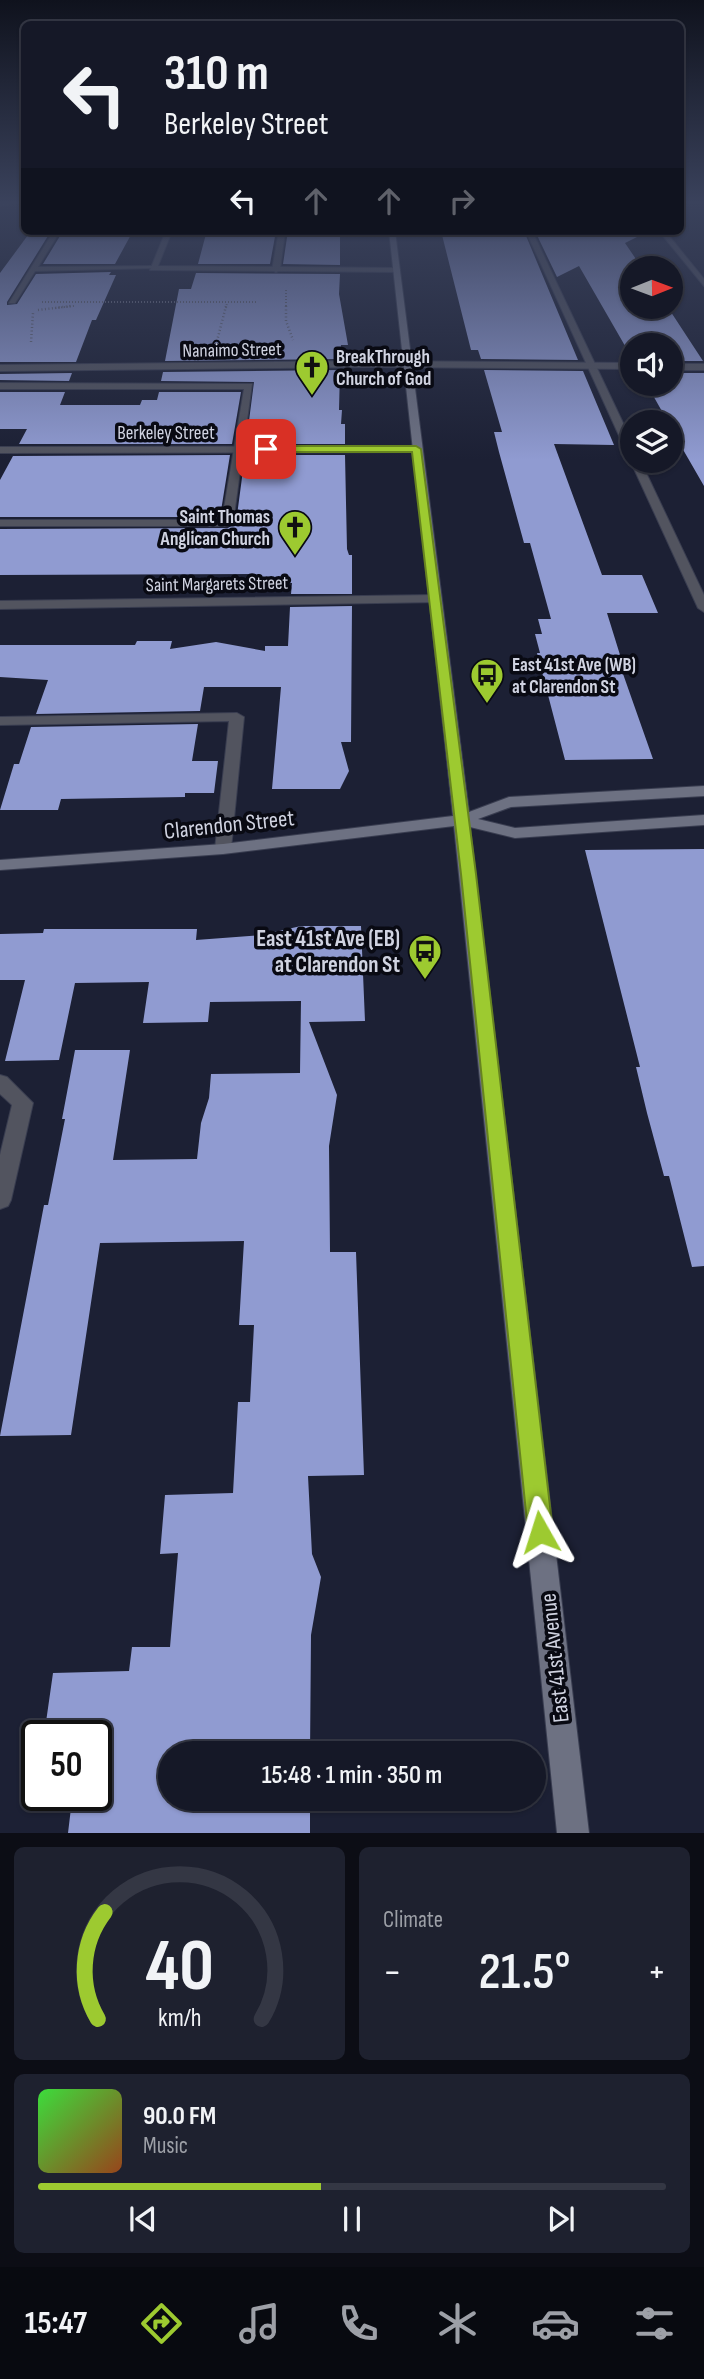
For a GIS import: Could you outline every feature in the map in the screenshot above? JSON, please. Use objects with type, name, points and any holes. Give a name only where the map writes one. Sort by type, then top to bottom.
[{"type":"main road","name":"East 41st Avenue","points":[[398,289],[462,820],[573,1833]]},
{"type":"main road","name":"Clarendon Street","points":[[0,865],[223,849],[462,820],[509,802],[704,791]]},
{"type":"main road","name":"Clarendon Street","points":[[462,820],[515,833],[704,820]]},
{"type":"street","points":[[12,301],[19,289]]},
{"type":"street","points":[[557,289],[620,426]]},
{"type":"street","name":"Nanaimo Street","points":[[0,368],[408,364],[620,366]]},
{"type":"street","points":[[683,367],[704,367]]},
{"type":"street","points":[[0,386],[249,386],[227,523],[0,523]]},
{"type":"street","name":"Berkeley Street","points":[[0,450],[416,449]]},
{"type":"street","points":[[641,473],[704,608]]},
{"type":"street","name":"Saint Margarets Street","points":[[0,605],[435,599]]},
{"type":"street","points":[[0,721],[237,717],[223,849]]},
{"type":"street","points":[[0,1082],[23,1103],[0,1200]]},
{"type":"path","points":[[286,289],[286,321],[293,340],[293,349]]},
{"type":"path","points":[[17,292],[41,302],[257,302]]},
{"type":"path","points":[[30,345],[33,338],[33,314],[41,302]]},
{"type":"path","points":[[215,350],[227,303]]},
{"type":"path","points":[[36,310],[96,304]]},
{"type":"building","points":[[0,289],[15,289],[7,305],[17,304],[27,289],[110,289],[96,320],[92,320],[76,362],[0,362]]},
{"type":"building","points":[[179,289],[339,289],[348,345],[341,345],[340,359],[165,361]]},
{"type":"building","points":[[456,289],[548,289],[578,360],[481,359],[478,350],[471,350]]},
{"type":"building","points":[[592,289],[620,289],[620,319],[676,319],[703,361],[683,361],[683,333],[620,333],[620,337]]},
{"type":"building","points":[[340,370],[339,410],[342,410],[341,424],[345,424],[345,444],[246,444],[254,382],[161,381],[163,372]]},
{"type":"building","points":[[484,370],[583,371],[614,445],[554,444],[602,575],[642,575],[658,613],[607,613],[625,671],[622,671],[653,759],[565,760],[537,653],[540,653],[535,634],[542,634],[538,619],[551,619],[530,543],[524,543],[499,452],[494,432],[502,432]]},
{"type":"building","points":[[72,373],[69,381],[0,380],[0,374]]},
{"type":"building","points":[[683,373],[704,373],[704,486],[683,450],[683,410],[661,410],[653,396],[683,396]]},
{"type":"building","points":[[0,392],[65,392],[60,405],[140,405],[142,400],[157,400],[159,392],[241,392],[232,444],[19,444],[27,429],[0,429]]},
{"type":"building","points":[[230,455],[220,517],[0,517],[0,480],[13,456]]},
{"type":"building","points":[[245,455],[345,455],[347,549],[349,555],[352,555],[352,594],[291,594],[292,583],[269,583],[269,579],[255,579],[256,574],[0,575],[0,529],[228,528],[236,523]]},
{"type":"building","points":[[352,606],[351,742],[341,742],[349,771],[340,789],[272,789],[281,687],[204,687],[200,711],[36,714],[48,680],[0,677],[0,645],[135,645],[137,641],[172,641],[170,649],[216,642],[265,651],[265,646],[288,646],[290,607]]},
{"type":"building","points":[[198,724],[192,761],[218,761],[214,793],[185,793],[185,797],[61,799],[58,810],[0,810],[14,764],[19,764],[31,727]]},
{"type":"building","points":[[704,849],[704,1266],[692,1267],[669,1176],[664,1176],[647,1113],[636,1067],[640,1067],[585,850]]},
{"type":"building","points":[[301,926],[361,926],[365,1021],[309,1022],[337,1095],[329,1146],[330,1252],[356,1252],[364,1475],[308,1476],[312,1554],[321,1577],[311,1635],[310,1741],[158,1741],[158,1811],[310,1811],[310,1833],[68,1833],[71,1811],[112,1811],[112,1720],[46,1720],[53,1673],[129,1671],[132,1647],[170,1647],[178,1553],[160,1554],[165,1495],[233,1493],[238,1402],[250,1402],[254,1325],[239,1325],[244,1241],[100,1243],[71,1435],[0,1436],[44,1205],[48,1205],[65,1119],[62,1119],[75,1050],[130,1050],[113,1160],[197,1159],[211,1074],[300,1073],[301,1001],[210,1002],[208,1022],[143,1023],[149,982],[75,983],[59,1060],[5,1061],[25,980],[0,980],[0,934],[43,933],[44,929],[197,929],[196,940],[261,935]]},
{"type":"place","name":"BreakThrough Church of God","points":[[312,397]]},
{"type":"place","name":"Saint Thomas Anglican Church","points":[[295,557]]},
{"type":"place","name":"East 41st Ave (WB) at Clarendon St","points":[[487,705]]},
{"type":"place","name":"East 41st Ave (EB) at Clarendon St","points":[[425,981]]},
{"type":"route","points":[[266,449],[416,449],[468,874],[540,1532]]}]
